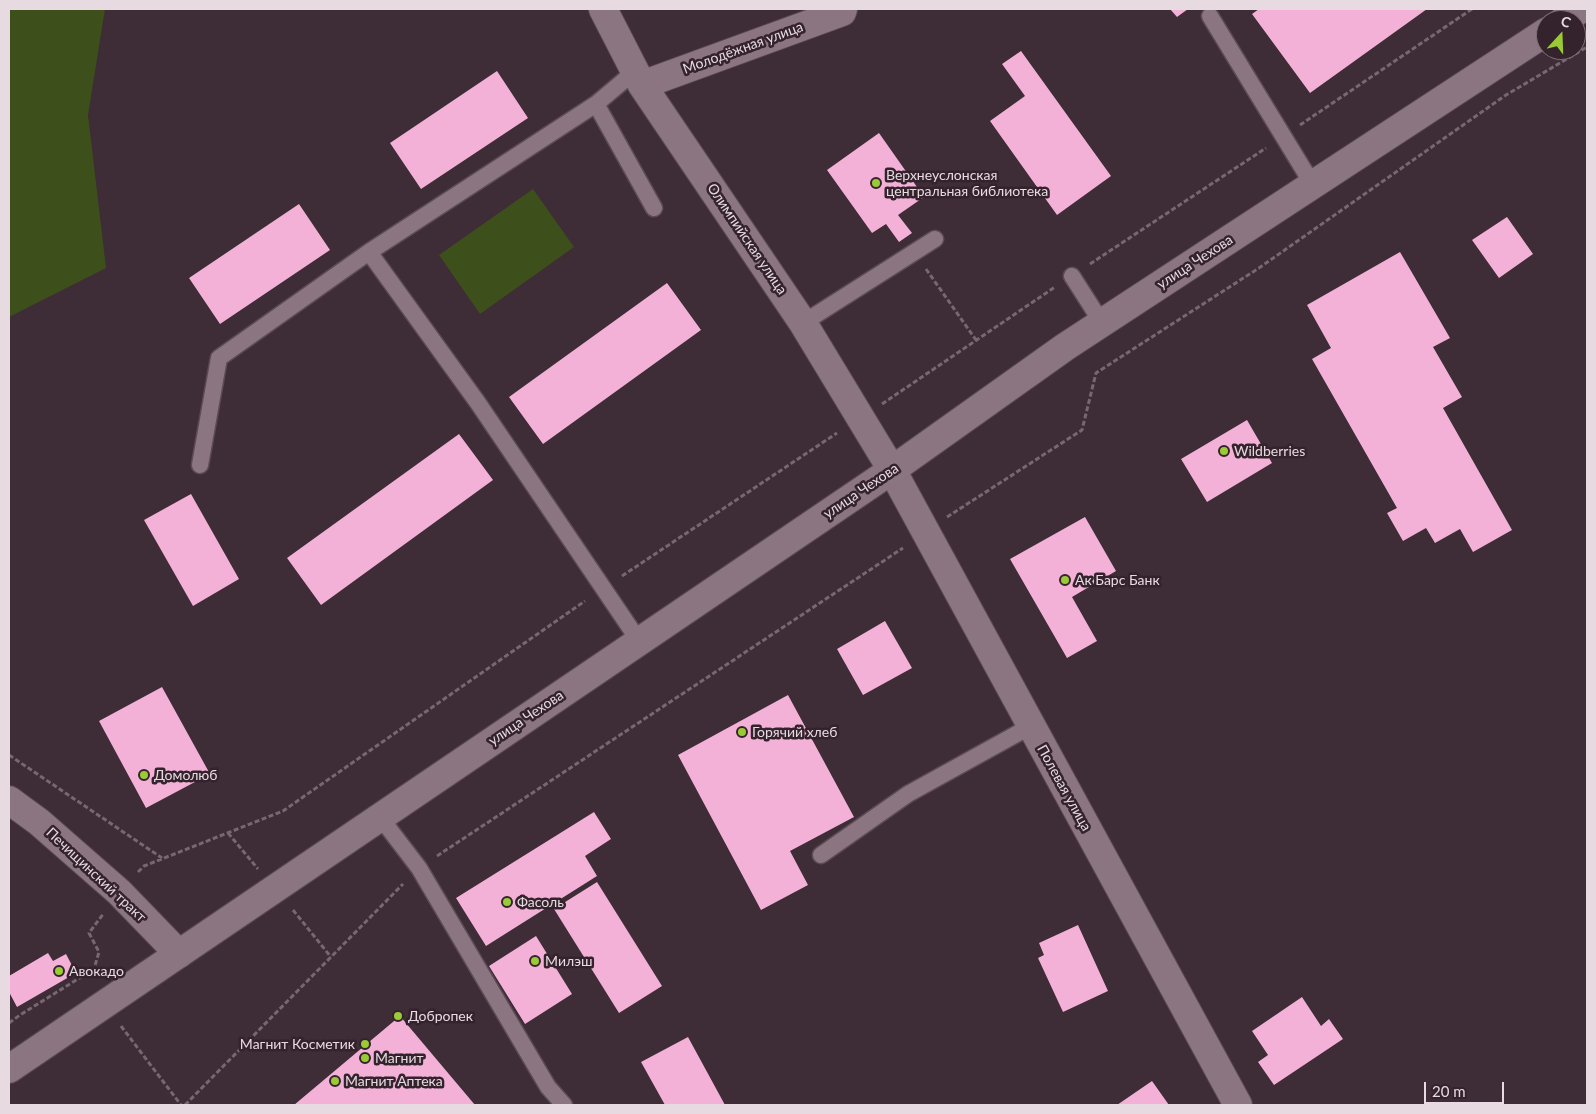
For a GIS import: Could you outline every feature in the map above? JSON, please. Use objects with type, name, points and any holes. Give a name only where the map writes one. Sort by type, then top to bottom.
[{"type":"street","name":"Олимпийская улица","points":[[603,9],[638,78],[803,323],[892,470]]},
{"type":"street","name":"Молодёжная улица","points":[[638,78],[842,12],[843,9]]},
{"type":"street","name":"улица Чехова","points":[[9,1069],[892,470],[1066,347],[1536,39]]},
{"type":"street","name":"Полевая улица","points":[[892,470],[1238,1105]]},
{"type":"street","name":"Печищинский тракт","points":[[9,800],[39,822],[119,892],[178,954]]},
{"type":"lane","points":[[1210,16],[1313,184]]},
{"type":"lane","points":[[200,465],[219,358],[369,252],[638,78]]},
{"type":"lane","points":[[596,104],[654,208]]},
{"type":"lane","points":[[803,323],[935,239]]},
{"type":"lane","points":[[369,252],[478,403],[639,641]]},
{"type":"lane","points":[[1072,276],[1102,323]]},
{"type":"lane","points":[[821,855],[908,794],[1031,726]]},
{"type":"lane","points":[[380,817],[419,868],[548,1087],[564,1105]]},
{"type":"path","points":[[9,1023],[94,969],[99,952],[89,933],[119,892],[144,866],[283,812],[603,588],[861,418],[1472,9]]},
{"type":"path","points":[[186,1105],[419,868],[926,533],[944,518],[1082,430],[1096,373],[1259,268],[1506,96],[1587,47]]},
{"type":"path","points":[[914,252],[976,340]]},
{"type":"path","points":[[9,755],[162,859]]},
{"type":"path","points":[[84,975],[181,1105]]},
{"type":"green space","points":[[9,9],[105,9],[88,115],[106,268],[9,317]]},
{"type":"green space","points":[[533,189],[574,247],[480,314],[439,255]]},
{"type":"building","points":[[1170,9],[1188,9],[1177,17]]},
{"type":"building","points":[[1259,9],[1427,9],[1310,93],[1252,14]]},
{"type":"building","points":[[1021,51],[1111,176],[1057,215],[990,121],[1025,96],[1002,64]]},
{"type":"building","points":[[497,71],[528,118],[421,189],[390,143]]},
{"type":"building","name":"Верхнеуслонская центральная библиотека","points":[[879,133],[924,197],[898,215],[912,233],[899,242],[886,224],[872,233],[827,170]]},
{"type":"building","points":[[299,204],[330,250],[220,324],[189,278]]},
{"type":"building","points":[[1507,217],[1533,254],[1499,278],[1472,240]]},
{"type":"building","points":[[1400,252],[1450,338],[1433,347],[1462,397],[1443,408],[1512,530],[1473,552],[1460,529],[1435,543],[1426,528],[1403,541],[1387,513],[1397,508],[1312,359],[1331,348],[1307,305]]},
{"type":"building","points":[[667,283],[701,330],[543,444],[509,397]]},
{"type":"building","points":[[1247,420],[1272,463],[1207,502],[1181,459]]},
{"type":"building","points":[[459,434],[493,480],[321,605],[287,558]]},
{"type":"building","points":[[191,494],[239,579],[193,606],[144,520]]},
{"type":"building","points":[[1085,517],[1116,571],[1072,597],[1097,641],[1067,658],[1010,559]]},
{"type":"building","points":[[885,621],[912,668],[863,695],[837,649]]},
{"type":"building","points":[[162,687],[210,774],[146,808],[99,721]]},
{"type":"building","points":[[788,695],[854,817],[790,851],[808,885],[761,910],[678,755]]},
{"type":"building","points":[[594,812],[611,839],[585,856],[597,876],[486,946],[456,898]]},
{"type":"building","points":[[597,882],[662,986],[619,1013],[554,909]]},
{"type":"building","points":[[1078,925],[1108,991],[1063,1012],[1038,958],[1044,955],[1039,943]]},
{"type":"building","points":[[536,936],[572,994],[525,1024],[489,966]]},
{"type":"building","points":[[48,953],[53,961],[66,954],[76,973],[17,1007],[9,992],[9,976]]},
{"type":"building","points":[[1302,997],[1321,1026],[1329,1019],[1343,1039],[1274,1085],[1258,1062],[1268,1055],[1252,1031]]},
{"type":"building","points":[[400,1016],[475,1105],[294,1105]]},
{"type":"building","points":[[688,1037],[725,1105],[665,1105],[641,1062]]},
{"type":"building","points":[[1152,1081],[1169,1105],[1117,1105]]},
{"type":"place","name":"Верхнеуслонская центральная библиотека","points":[[876,183]]},
{"type":"place","name":"Wildberries","points":[[1224,451]]},
{"type":"place","name":"Ак Барс Банк","points":[[1065,580]]},
{"type":"place","name":"Горячий хлеб","points":[[742,732]]},
{"type":"place","name":"Домолюб","points":[[144,775]]},
{"type":"place","name":"Фасоль","points":[[507,902]]},
{"type":"place","name":"Милэш","points":[[535,961]]},
{"type":"place","name":"Авокадо","points":[[59,971]]},
{"type":"place","name":"Добропек","points":[[398,1016]]},
{"type":"place","name":"Магнит Косметик","points":[[365,1044]]},
{"type":"place","name":"Магнит","points":[[365,1058]]},
{"type":"place","name":"Магнит Аптека","points":[[335,1081]]}]
